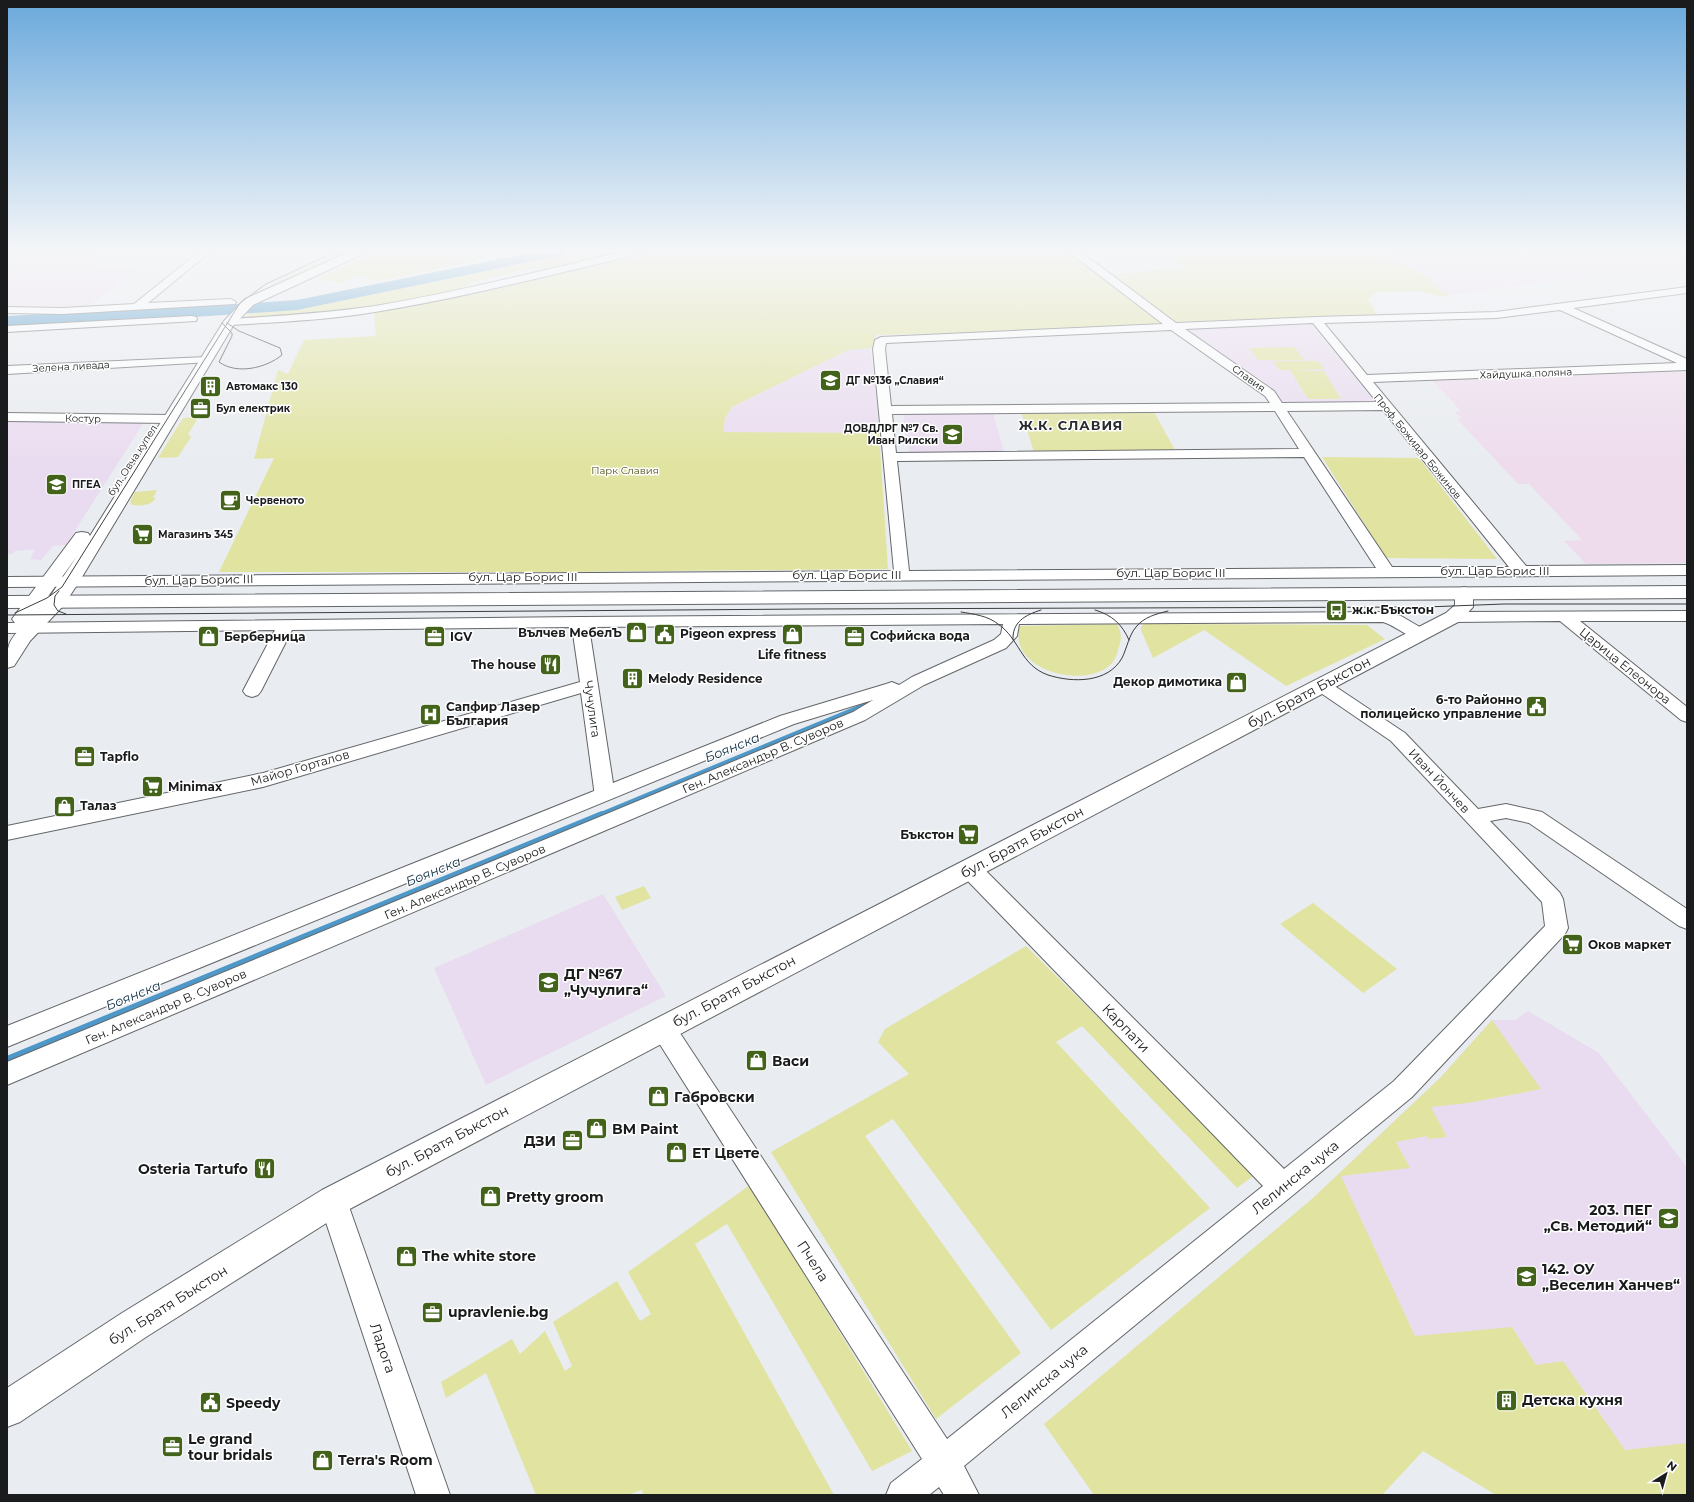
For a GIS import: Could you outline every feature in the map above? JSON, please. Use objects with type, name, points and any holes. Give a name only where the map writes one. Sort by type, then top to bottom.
[{"type":"main road","name":"бул. Овча купел","points":[[15,630],[56,602],[70,582],[164,419],[201,360],[213,332],[228,322]]},
{"type":"main road","name":"бул. Овча купел","points":[[15,630],[164,419]]},
{"type":"main road","name":"бул. Цар Борис III","points":[[7,602],[1687,592]]},
{"type":"main road","name":"бул. Братя Бъкстон","points":[[7,1409],[134,1325],[333,1201],[1453,617],[1464,607],[1464,593]]},
{"type":"main road","points":[[7,662],[22,638],[15,630]]},
{"type":"street","points":[[7,329],[135,322]]},
{"type":"street","name":"Славия","points":[[1168,322],[1270,394],[1387,572]]},
{"type":"street","points":[[902,575],[879,349],[882,340],[1266,322]]},
{"type":"street","name":"Проф. Божидар Божинов","points":[[1318,322],[1521,571]]},
{"type":"street","points":[[1596,322],[1687,363]]},
{"type":"street","name":"Зелена ливада","points":[[7,370],[201,360]]},
{"type":"street","name":"Хайдушка поляна","points":[[1364,379],[1687,366]]},
{"type":"street","points":[[886,410],[1386,406]]},
{"type":"street","name":"Костур","points":[[7,417],[164,419]]},
{"type":"street","points":[[890,457],[1309,452]]},
{"type":"street","name":"бул. Цар Борис III","points":[[7,582],[226,579],[1687,570]]},
{"type":"street","name":"Царица Елеонора","points":[[1563,616],[1687,716]]},
{"type":"street","points":[[1453,617],[1687,616]]},
{"type":"street","points":[[15,630],[580,622],[1383,617],[1395,620],[1420,634]]},
{"type":"street","name":"Ген. Александър В. Суворов","points":[[7,1074],[859,716],[918,681],[1000,644],[1009,636],[1012,620]]},
{"type":"street","name":"Чучулига","points":[[580,622],[604,789],[603,796]]},
{"type":"street","points":[[252,691],[286,625]]},
{"type":"street","name":"Ген. Александър В. Суворов","points":[[7,1037],[787,720],[845,701],[918,681]]},
{"type":"street","name":"Майор Горталов","points":[[7,833],[263,780],[589,685]]},
{"type":"street","name":"Иван Йончев","points":[[1321,685],[1398,737],[1473,817],[1506,811],[1535,817],[1687,920]]},
{"type":"street","name":"Лелинска чука","points":[[903,1495],[1403,1089],[1557,928],[1552,899],[1473,817]]},
{"type":"street","name":"Карпати","points":[[970,869],[1283,1187]]},
{"type":"street","name":"Пчела","points":[[664,1028],[943,1462],[962,1495]]},
{"type":"street","name":"Ладога","points":[[333,1201],[433,1495]]},
{"type":"shaded area","points":[[1311,324],[1375,402],[1282,403],[1273,392],[1183,329]]},
{"type":"shaded area","name":"ДГ №136 „Славия“","points":[[870,348],[879,433],[723,432],[725,418],[732,407],[848,350]]},
{"type":"shaded area","points":[[1687,369],[1687,563],[1586,564],[1564,541],[1582,540],[1529,484],[1518,484],[1457,419],[1461,418],[1455,412],[1461,411],[1431,379]]},
{"type":"shaded area","name":"ДОВДЛРГ №7 Св. Иван Рилски","points":[[993,413],[1005,455],[910,455],[903,414]]},
{"type":"shaded area","name":"ПГЕА","points":[[7,420],[144,422],[66,545],[53,546],[41,560],[30,559],[35,549],[15,551],[12,554],[7,555]]},
{"type":"shaded area","name":"ДГ №67 „Чучулига“","points":[[603,894],[666,996],[486,1085],[434,968]]},
{"type":"shaded area","name":"142. ОУ „Веселин Ханчев“","points":[[1528,1011],[1599,1053],[1687,1167],[1687,1495],[1520,1495],[1313,1198],[1441,1077],[1492,1020],[1515,1020]]},
{"type":"green space","name":"Парк Славия","points":[[375,322],[1160,323],[1021,331],[876,335],[872,348],[848,350],[732,407],[725,418],[723,432],[879,433],[888,569],[556,572],[219,572],[274,458],[254,459],[278,370],[288,374],[304,340],[376,336]]},
{"type":"green space","points":[[1294,347],[1304,360],[1258,360],[1249,348]]},
{"type":"green space","points":[[1273,361],[1318,361],[1325,369],[1293,370],[1324,371],[1341,399],[1308,399],[1290,370],[1279,370]]},
{"type":"green space","points":[[1153,410],[1176,452],[1035,455],[1021,412]]},
{"type":"green space","points":[[199,417],[188,434],[191,437],[178,457],[158,458],[183,418]]},
{"type":"green space","points":[[1322,457],[1419,458],[1497,559],[1386,558]]},
{"type":"green space","points":[[157,490],[153,498],[156,498],[148,504],[132,505],[130,502],[135,492]]},
{"type":"green space","points":[[1117,624],[1121,634],[1121,640],[1114,660],[1100,671],[1085,675],[1068,675],[1051,672],[1036,664],[1025,654],[1019,641],[1020,626]]},
{"type":"green space","points":[[1144,624],[1367,625],[1385,639],[1286,686],[1204,630],[1153,658],[1141,630],[1141,627]]},
{"type":"green space","points":[[644,886],[651,898],[622,910],[615,897]]},
{"type":"green space","points":[[1313,903],[1397,969],[1363,993],[1280,924]]},
{"type":"green space","points":[[1026,946],[1256,1174],[1237,1188],[1082,1026],[1056,1042],[1210,1208],[1051,1330],[893,1119],[865,1136],[1021,1353],[936,1419],[771,1152],[909,1074],[878,1042],[885,1029]]},
{"type":"green space","points":[[1492,1020],[1541,1089],[1468,1103],[1431,1107],[1447,1137],[1428,1139],[1427,1136],[1396,1142],[1410,1168],[1341,1176],[1415,1336],[1512,1327],[1536,1365],[1563,1361],[1625,1450],[1687,1443],[1687,1495],[1496,1495],[1423,1451],[1382,1495],[1094,1495],[1044,1424],[1313,1198],[1441,1077]]},
{"type":"green space","points":[[750,1185],[912,1451],[872,1471],[727,1224],[695,1244],[834,1495],[643,1495],[642,1490],[628,1495],[536,1495],[486,1373],[446,1398],[441,1382],[512,1339],[520,1354],[545,1331],[565,1371],[572,1366],[553,1322],[617,1281],[640,1321],[651,1314],[628,1272]]},
{"type":"water","points":[[7,322],[81,322],[7,326]]},
{"type":"waterway","name":"Боянска","points":[[599,815],[867,704]]},
{"type":"waterway","name":"Боянска","points":[[7,1059],[602,814]]},
{"type":"tram line","points":[[222,323],[225,326]]},
{"type":"tram line","points":[[225,326],[232,333],[232,336],[219,362],[226,366],[243,369],[251,368],[268,363],[282,355],[280,348],[239,331],[227,323]]},
{"type":"tram line","points":[[15,613],[47,598],[62,587],[225,326]]},
{"type":"tram line","points":[[59,591],[55,596],[54,605],[58,611],[66,614]]},
{"type":"tram line","points":[[7,615],[808,609],[1426,607],[1504,604],[1687,604]]},
{"type":"tram line","points":[[1013,640],[1013,634],[1017,624],[1030,614],[1041,610]]},
{"type":"tram line","points":[[1095,610],[1111,617],[1116,621],[1123,629],[1129,640]]},
{"type":"tram line","points":[[1013,640],[1031,665],[1039,671],[1058,678],[1079,680],[1089,679],[1108,672],[1116,666],[1122,658],[1134,630],[1139,624],[1150,616],[1168,611]]},
{"type":"tram line","points":[[961,612],[985,617],[994,621],[1005,630],[1013,640]]},
{"type":"place","name":"ДГ №136 „Славия“","points":[[831,380]]},
{"type":"place","name":"Автомакс 130","points":[[210,386]]},
{"type":"place","name":"Бул електрик","points":[[200,408]]},
{"type":"place","name":"ДОВДЛРГ №7 Св. Иван Рилски","points":[[953,434]]},
{"type":"place","name":"ПГЕА","points":[[56,484]]},
{"type":"place","name":"Червеното","points":[[230,500]]},
{"type":"place","name":"Магазинъ 345","points":[[142,534]]},
{"type":"place","name":"ж.к. Бъкстон","points":[[1337,610]]},
{"type":"place","name":"Вълчев МебелЪ","points":[[637,633]]},
{"type":"place","name":"Pigeon express","points":[[665,634]]},
{"type":"place","name":"Life fitness","points":[[792,634]]},
{"type":"place","name":"Софийска вода","points":[[854,636]]},
{"type":"place","name":"Берберница","points":[[208,637]]},
{"type":"place","name":"IGV","points":[[435,637]]},
{"type":"place","name":"The house","points":[[551,665]]},
{"type":"place","name":"Melody Residence","points":[[632,679]]},
{"type":"place","name":"Декор димотика","points":[[1237,682]]},
{"type":"place","name":"6-то Районно полицейско управление","points":[[1537,707]]},
{"type":"place","name":"Сапфир Лазер България","points":[[430,714]]},
{"type":"place","name":"Tapflo","points":[[84,757]]},
{"type":"place","name":"Minimax","points":[[152,787]]},
{"type":"place","name":"Талаз","points":[[64,806]]},
{"type":"place","name":"Бъкстон","points":[[969,835]]},
{"type":"place","name":"Оков маркет","points":[[1572,945]]},
{"type":"place","name":"ДГ №67 „Чучулига“","points":[[549,982]]},
{"type":"place","name":"Васи","points":[[757,1061]]},
{"type":"place","name":"Габровски","points":[[658,1097]]},
{"type":"place","name":"BM Paint","points":[[596,1129]]},
{"type":"place","name":"ДЗИ","points":[[572,1141]]},
{"type":"place","name":"ЕТ Цвете","points":[[677,1153]]},
{"type":"place","name":"Osteria Tartufo","points":[[264,1169]]},
{"type":"place","name":"Pretty groom","points":[[491,1197]]},
{"type":"place","name":"203. ПЕГ „Св. Методий“","points":[[1668,1218]]},
{"type":"place","name":"The white store","points":[[407,1256]]},
{"type":"place","name":"142. ОУ „Веселин Ханчев“","points":[[1527,1277]]},
{"type":"place","name":"upravlenie.bg","points":[[433,1312]]},
{"type":"place","name":"Детска кухня","points":[[1506,1400]]},
{"type":"place","name":"Speedy","points":[[210,1403]]},
{"type":"place","name":"Le grand tour bridals","points":[[173,1447]]},
{"type":"place","name":"Terra's Room","points":[[322,1460]]},
{"type":"district","name":"Ж.К. СЛАВИЯ","points":[[1071,425]]}]
